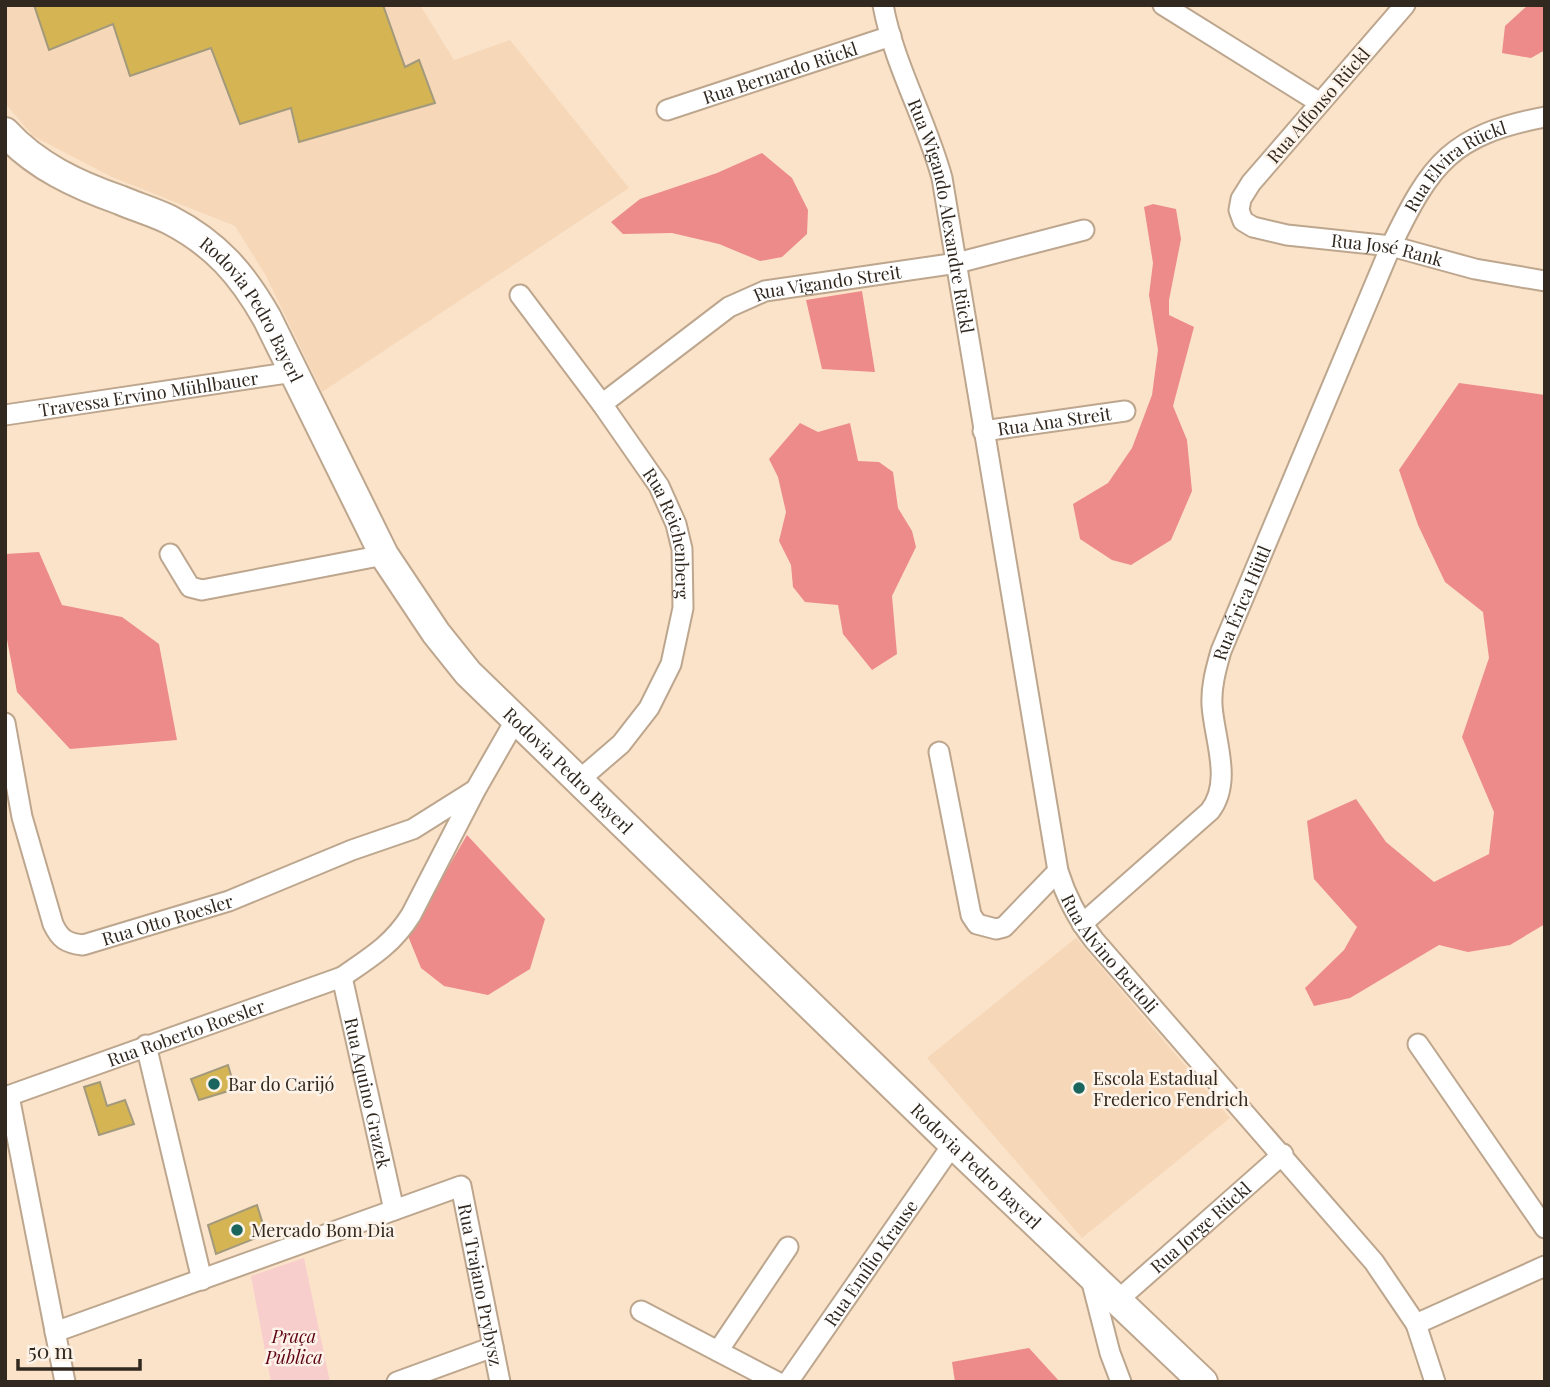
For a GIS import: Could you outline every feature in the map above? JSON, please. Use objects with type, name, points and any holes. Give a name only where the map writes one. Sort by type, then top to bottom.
[{"type":"main road","name":"Rodovia Pedro Bayerl","points":[[5,132],[46,167],[78,184],[168,219],[220,254],[239,274],[256,299],[397,578],[450,652],[515,721],[1203,1382]]},
{"type":"street","name":"Rua Wigando Alexandre Rückl","points":[[883,5],[891,36],[933,144],[942,178],[983,431]]},
{"type":"street","points":[[1163,5],[1320,103]]},
{"type":"street","name":"Rua Affonso Rückl","points":[[1239,210],[1241,199],[1251,183],[1405,5]]},
{"type":"street","name":"Rua Bernardo Rückl","points":[[667,110],[891,36]]},
{"type":"street","name":"Rua Elvira Rückl","points":[[1391,246],[1422,187],[1451,153],[1482,134],[1545,117]]},
{"type":"street","name":"Rua José Rank","points":[[1239,210],[1243,221],[1267,231],[1391,246],[1475,269],[1545,281]]},
{"type":"street","name":"Rua Vigando Streit","points":[[602,404],[729,307],[765,291],[957,263],[1084,230]]},
{"type":"street","name":"Rua Érica Hüttl","points":[[1082,924],[1218,801],[1221,773],[1213,682],[1221,651],[1391,246]]},
{"type":"street","name":"Rua Reichenberg","points":[[520,295],[602,404],[659,486],[676,524],[682,549],[684,608],[671,664],[649,708],[621,744],[578,781]]},
{"type":"street","name":"Travessa Ervino Mühlbauer","points":[[5,415],[293,372]]},
{"type":"street","name":"Rua Ana Streit","points":[[983,431],[1125,411]]},
{"type":"street","name":"Rua Alvino Bertoli","points":[[983,431],[1058,871],[1071,907],[1082,924],[1360,1243],[1416,1324],[1435,1382]]},
{"type":"street","points":[[170,554],[190,587],[202,590],[384,555]]},
{"type":"street","name":"Rua Roberto Roesler","points":[[65,1382],[7,1096],[342,977],[380,951],[398,934],[515,721]]},
{"type":"street","name":"Rua Otto Roesler","points":[[5,723],[22,817],[53,924],[60,938],[70,944],[83,945],[229,901],[352,850],[413,829],[476,789]]},
{"type":"street","points":[[939,752],[971,915],[977,924],[996,929],[1004,927],[1058,871]]},
{"type":"street","name":"Rua Aquino Grazek","points":[[342,977],[394,1210]]},
{"type":"street","points":[[1418,1044],[1545,1228]]},
{"type":"street","points":[[146,1045],[202,1280]]},
{"type":"street","name":"Rua Emílio Krause","points":[[788,1382],[953,1144]]},
{"type":"street","name":"Rua Jorge Rückl","points":[[1118,1300],[1283,1154]]},
{"type":"street","name":"Rua Trajano Prybysz","points":[[394,1210],[461,1186],[500,1382]]},
{"type":"street","points":[[55,1332],[394,1210]]},
{"type":"street","points":[[718,1351],[788,1247]]},
{"type":"street","points":[[1416,1324],[1545,1266]]},
{"type":"street","points":[[1090,1274],[1110,1353],[1121,1382]]},
{"type":"street","points":[[641,1311],[777,1382]]},
{"type":"street","points":[[397,1382],[493,1347]]},
{"type":"shaded area","points":[[5,5],[420,5],[454,60],[510,40],[629,188],[322,392],[265,274],[235,226],[112,177],[33,136],[5,103]]},
{"type":"shaded area","points":[[1528,5],[1545,5],[1545,50],[1531,58],[1502,53],[1505,26]]},
{"type":"shaded area","points":[[762,153],[792,178],[808,210],[807,234],[782,257],[760,261],[719,244],[672,233],[623,234],[611,222],[640,199],[717,173]]},
{"type":"shaded area","points":[[1153,204],[1176,209],[1181,239],[1169,300],[1169,315],[1194,327],[1173,406],[1187,440],[1192,491],[1171,540],[1131,565],[1112,560],[1080,539],[1073,504],[1108,483],[1132,448],[1152,395],[1158,350],[1149,295],[1153,263],[1144,207]]},
{"type":"shaded area","points":[[862,291],[875,372],[822,369],[806,300]]},
{"type":"shaded area","points":[[1459,383],[1545,395],[1545,924],[1510,945],[1468,952],[1439,945],[1350,998],[1314,1006],[1305,988],[1344,950],[1357,927],[1314,879],[1307,821],[1356,799],[1386,842],[1434,882],[1489,854],[1494,812],[1462,737],[1489,658],[1483,612],[1445,582],[1418,525],[1399,470]]},
{"type":"shaded area","points":[[800,423],[818,432],[850,423],[858,461],[879,462],[893,472],[898,508],[912,531],[916,547],[892,596],[897,654],[872,670],[843,634],[838,605],[805,602],[793,587],[791,565],[779,541],[786,512],[778,477],[769,459]]},
{"type":"shaded area","points":[[39,552],[62,605],[122,617],[159,644],[177,740],[70,749],[17,692],[5,629],[5,554]]},
{"type":"shaded area","points":[[467,835],[545,919],[530,969],[488,995],[444,986],[421,968],[408,936]]},
{"type":"shaded area","name":"Escola Estadual Frederico Fendrich","points":[[1076,938],[1230,1118],[1082,1238],[927,1058]]},
{"type":"shaded area","points":[[1029,1348],[1060,1382],[955,1382],[952,1362]]},
{"type":"green space","name":"Praça Pública","points":[[304,1258],[330,1382],[271,1382],[251,1276]]},
{"type":"building","points":[[34,5],[383,5],[405,67],[419,60],[435,103],[299,142],[291,108],[240,124],[211,48],[130,76],[113,24],[49,50]]},
{"type":"building","name":"Bar do Carijó","points":[[228,1065],[235,1089],[199,1100],[191,1079]]},
{"type":"building","points":[[100,1082],[107,1106],[125,1100],[134,1124],[99,1135],[84,1087]]},
{"type":"building","name":"Mercado Bom Dia","points":[[257,1205],[266,1234],[216,1254],[208,1225]]},
{"type":"place","name":"Bar do Carijó","points":[[214,1084]]},
{"type":"place","name":"Escola Estadual Frederico Fendrich","points":[[1079,1088]]},
{"type":"place","name":"Mercado Bom Dia","points":[[237,1230]]}]
